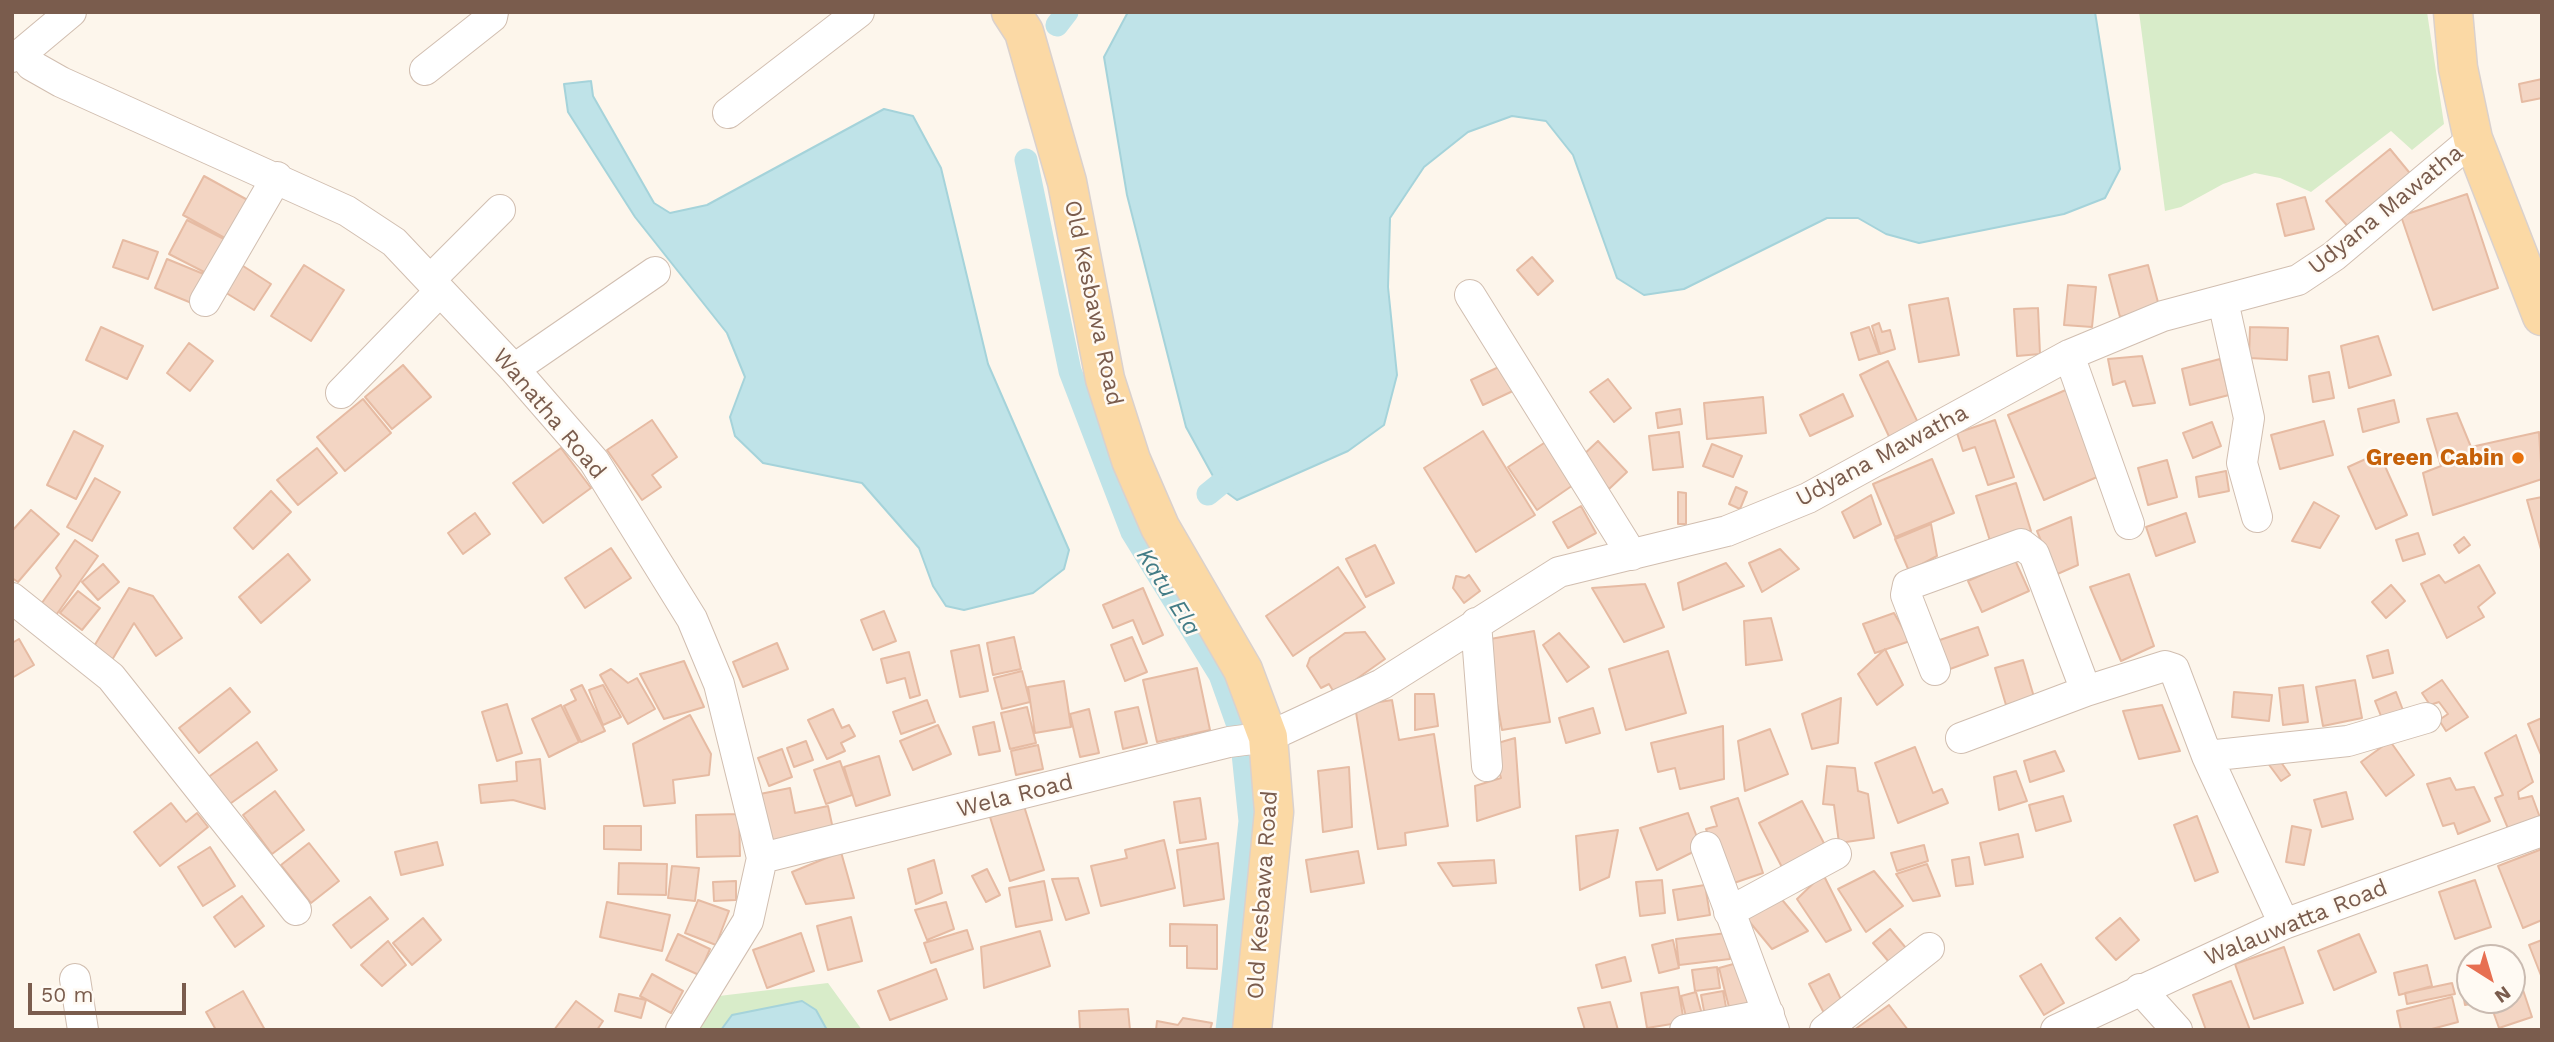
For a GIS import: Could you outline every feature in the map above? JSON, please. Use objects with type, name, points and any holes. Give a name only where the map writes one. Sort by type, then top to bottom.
[{"type":"main road","name":"Old Kesbawa Road","points":[[1011,12],[1024,32],[1067,182],[1105,380],[1131,460],[1160,527],[1243,670],[1251,739],[1274,812],[1252,1030]]},
{"type":"main road","points":[[2453,12],[2458,68],[2473,139],[2542,316]]},
{"type":"street","points":[[17,55],[71,12]]},
{"type":"street","points":[[425,70],[492,17],[493,12]]},
{"type":"street","points":[[728,113],[859,12]]},
{"type":"street","name":"Wanatha Road","points":[[17,55],[61,82],[277,177],[347,211],[394,242],[514,369],[594,461],[692,619],[719,684],[762,858],[748,921],[681,1030]]},
{"type":"street","name":"Udyana Mawatha","points":[[1251,739],[1382,684],[1559,572],[1727,531],[1808,498],[2069,355],[2163,316],[2298,280],[2334,256],[2473,139]]},
{"type":"street","points":[[205,301],[277,177]]},
{"type":"street","points":[[341,393],[500,210]]},
{"type":"street","points":[[514,369],[655,272]]},
{"type":"street","points":[[1470,295],[1632,555]]},
{"type":"street","points":[[2223,301],[2249,418],[2242,463],[2257,517]]},
{"type":"street","points":[[2069,355],[2129,524]]},
{"type":"street","points":[[1935,670],[1906,595],[1908,585],[2021,544],[2034,554],[2086,691]]},
{"type":"street","points":[[12,598],[111,677],[296,910]]},
{"type":"street","points":[[1476,623],[1487,766]]},
{"type":"street","points":[[1961,738],[2086,691],[2165,666],[2174,669],[2207,756],[2284,924]]},
{"type":"street","points":[[2207,756],[2348,741],[2427,718]]},
{"type":"street","name":"Wela Road","points":[[762,858],[1251,739]]},
{"type":"street","name":"Walauwatta Road","points":[[2056,1030],[2284,924],[2542,831]]},
{"type":"street","points":[[1685,1030],[1772,1022],[1706,847]]},
{"type":"street","points":[[1729,912],[1836,854]]},
{"type":"street","points":[[1825,1030],[1929,948]]},
{"type":"street","points":[[75,979],[83,1030]]},
{"type":"street","points":[[2140,989],[2176,1030]]},
{"type":"green space","points":[[2139,12],[2427,12],[2444,124],[2412,150],[2391,131],[2311,192],[2280,178],[2255,173],[2223,184],[2181,207],[2165,211]]},
{"type":"green space","points":[[828,983],[862,1030],[681,1030],[702,998]]},
{"type":"water","points":[[1128,12],[2095,12],[2120,169],[2105,198],[2064,214],[1919,243],[1886,234],[1858,218],[1827,218],[1684,289],[1644,295],[1617,278],[1573,155],[1546,121],[1512,116],[1468,132],[1424,167],[1390,218],[1388,287],[1397,375],[1384,425],[1348,451],[1237,500],[1219,487],[1186,427],[1127,195],[1104,57]]},
{"type":"water","points":[[591,81],[593,96],[654,203],[670,213],[707,205],[884,109],[913,116],[941,168],[988,364],[1069,550],[1064,569],[1033,593],[964,610],[946,606],[933,586],[919,548],[862,483],[763,463],[735,436],[730,417],[745,377],[727,333],[635,217],[568,112],[564,84]]},
{"type":"water","points":[[802,1001],[816,1010],[827,1030],[721,1030],[732,1015]]},
{"type":"building","points":[[2542,79],[2542,98],[2522,102],[2519,84]]},
{"type":"building","points":[[2390,149],[2413,177],[2350,229],[2326,201]]},
{"type":"building","points":[[204,176],[253,203],[232,242],[183,215]]},
{"type":"building","points":[[2467,194],[2498,288],[2433,310],[2401,216]]},
{"type":"building","points":[[2305,197],[2314,229],[2285,236],[2277,204]]},
{"type":"building","points":[[187,220],[228,241],[210,275],[169,254]]},
{"type":"building","points":[[123,240],[158,252],[148,279],[113,267]]},
{"type":"building","points":[[1532,257],[1553,281],[1538,295],[1517,270]]},
{"type":"building","points":[[167,259],[206,275],[194,304],[155,288]]},
{"type":"building","points":[[240,264],[271,284],[254,310],[223,291]]},
{"type":"building","points":[[304,265],[344,290],[311,341],[271,316]]},
{"type":"building","points":[[2148,265],[2159,306],[2120,317],[2109,275]]},
{"type":"building","points":[[2068,285],[2096,287],[2092,327],[2064,325]]},
{"type":"building","points":[[1948,298],[1959,355],[1919,362],[1909,305]]},
{"type":"building","points":[[2038,308],[2040,354],[2017,356],[2014,309]]},
{"type":"building","points":[[1879,323],[1882,332],[1890,330],[1895,349],[1880,354],[1872,326]]},
{"type":"building","points":[[101,327],[143,346],[127,379],[86,360]]},
{"type":"building","points":[[1869,327],[1879,354],[1859,360],[1851,333]]},
{"type":"building","points":[[2250,327],[2288,328],[2287,360],[2249,358]]},
{"type":"building","points":[[2378,336],[2391,375],[2349,388],[2341,346]]},
{"type":"building","points":[[189,343],[213,361],[190,391],[167,373]]},
{"type":"building","points":[[2142,356],[2155,403],[2133,406],[2125,381],[2113,385],[2108,359]]},
{"type":"building","points":[[2220,359],[2229,395],[2190,405],[2182,369]]},
{"type":"building","points":[[1888,361],[1923,433],[1894,447],[1860,375]]},
{"type":"building","points":[[403,365],[431,397],[392,429],[365,397]]},
{"type":"building","points":[[1503,365],[1515,390],[1483,405],[1471,380]]},
{"type":"building","points":[[2329,372],[2334,398],[2313,402],[2309,376]]},
{"type":"building","points":[[1608,379],[1631,408],[1614,422],[1590,392]]},
{"type":"building","points":[[2068,389],[2104,474],[2044,500],[2008,415]]},
{"type":"building","points":[[1843,394],[1853,416],[1810,436],[1800,415]]},
{"type":"building","points":[[1763,397],[1766,433],[1707,439],[1704,403]]},
{"type":"building","points":[[363,399],[391,433],[345,471],[317,437]]},
{"type":"building","points":[[2394,400],[2399,422],[2363,432],[2358,409]]},
{"type":"building","points":[[1680,409],[1682,424],[1658,428],[1656,413]]},
{"type":"building","points":[[2457,413],[2471,447],[2539,432],[2542,479],[2433,515],[2423,473],[2441,466],[2427,419]]},
{"type":"building","points":[[652,420],[677,457],[652,475],[661,487],[642,500],[607,450]]},
{"type":"building","points":[[1995,420],[2014,477],[1988,485],[1975,447],[1963,451],[1957,433]]},
{"type":"building","points":[[2324,421],[2333,455],[2280,469],[2271,435]]},
{"type":"building","points":[[2212,422],[2221,446],[2193,458],[2183,433]]},
{"type":"building","points":[[74,431],[103,446],[76,499],[47,485]]},
{"type":"building","points":[[1483,431],[1535,515],[1476,552],[1424,468]]},
{"type":"building","points":[[1679,432],[1683,467],[1653,470],[1649,436]]},
{"type":"building","points":[[1547,441],[1576,483],[1537,510],[1508,467]]},
{"type":"building","points":[[1598,441],[1627,472],[1609,489],[1580,458]]},
{"type":"building","points":[[1712,444],[1742,456],[1733,477],[1703,466]]},
{"type":"building","points":[[317,448],[337,473],[298,505],[277,480]]},
{"type":"building","points":[[561,448],[591,488],[543,523],[513,483]]},
{"type":"building","points":[[2379,453],[2407,515],[2376,529],[2348,467]]},
{"type":"building","points":[[1932,459],[1954,513],[1895,537],[1873,484]]},
{"type":"building","points":[[2167,460],[2177,497],[2148,505],[2138,468]]},
{"type":"building","points":[[2226,471],[2229,491],[2199,497],[2196,477]]},
{"type":"building","points":[[95,478],[120,492],[92,541],[67,527]]},
{"type":"building","points":[[2016,483],[2031,531],[1991,544],[1976,496]]},
{"type":"building","points":[[1736,487],[1747,492],[1740,509],[1729,504]]},
{"type":"building","points":[[271,491],[291,512],[253,549],[234,528]]},
{"type":"building","points":[[1678,492],[1686,493],[1686,524],[1678,524]]},
{"type":"building","points":[[1871,495],[1881,524],[1854,538],[1842,512]]},
{"type":"building","points":[[2542,497],[2542,553],[2527,500]]},
{"type":"building","points":[[2314,502],[2339,516],[2320,548],[2292,541]]},
{"type":"building","points":[[1581,506],[1596,533],[1568,548],[1553,522]]},
{"type":"building","points":[[31,510],[59,534],[18,582],[12,578],[12,531]]},
{"type":"building","points":[[475,513],[490,534],[463,554],[448,533]]},
{"type":"building","points":[[2186,513],[2195,542],[2156,556],[2146,527]]},
{"type":"building","points":[[2071,517],[2078,565],[2055,575],[2037,531]]},
{"type":"building","points":[[1931,524],[1937,556],[1909,571],[1895,539]]},
{"type":"building","points":[[2418,533],[2425,554],[2403,561],[2396,540]]},
{"type":"building","points":[[2464,537],[2470,545],[2459,553],[2454,545]]},
{"type":"building","points":[[75,540],[98,556],[54,618],[39,607],[61,576],[56,568]]},
{"type":"building","points":[[1375,545],[1394,583],[1366,597],[1346,559]]},
{"type":"building","points":[[611,548],[631,578],[585,608],[565,578]]},
{"type":"building","points":[[1780,549],[1799,569],[1762,592],[1749,563]]},
{"type":"building","points":[[288,554],[310,580],[261,623],[239,597]]},
{"type":"building","points":[[2015,560],[2029,591],[1982,612],[1968,581]]},
{"type":"building","points":[[1726,563],[1744,586],[1683,610],[1678,583]]},
{"type":"building","points":[[103,564],[119,582],[98,600],[82,582]]},
{"type":"building","points":[[2479,565],[2495,593],[2478,607],[2484,617],[2447,638],[2421,584],[2439,575],[2445,583]]},
{"type":"building","points":[[1338,567],[1365,607],[1293,656],[1266,616]]},
{"type":"building","points":[[2129,574],[2154,646],[2121,661],[2090,587]]},
{"type":"building","points":[[1469,575],[1480,591],[1464,603],[1453,588],[1456,576],[1465,578]]},
{"type":"building","points":[[1645,584],[1664,627],[1624,642],[1592,588]]},
{"type":"building","points":[[2391,585],[2405,601],[2386,618],[2372,602]]},
{"type":"building","points":[[129,588],[153,596],[182,638],[156,656],[134,623],[112,660],[93,648]]},
{"type":"building","points":[[1143,588],[1163,635],[1143,644],[1133,620],[1113,628],[1103,605]]},
{"type":"building","points":[[78,591],[100,608],[82,630],[60,613]]},
{"type":"building","points":[[884,611],[896,641],[873,650],[861,620]]},
{"type":"building","points":[[1894,613],[1910,641],[1875,653],[1863,624]]},
{"type":"building","points":[[1771,618],[1782,660],[1746,665],[1744,621]]},
{"type":"building","points":[[1978,627],[1988,655],[1942,672],[1931,643]]},
{"type":"building","points":[[1534,631],[1550,722],[1502,730],[1485,640]]},
{"type":"building","points":[[1365,632],[1385,659],[1335,694],[1329,684],[1321,688],[1307,666],[1310,658],[1345,633]]},
{"type":"building","points":[[1559,633],[1589,667],[1567,682],[1543,645]]},
{"type":"building","points":[[1014,637],[1021,669],[993,675],[987,643]]},
{"type":"building","points":[[1132,637],[1147,672],[1125,681],[1111,645]]},
{"type":"building","points":[[19,639],[34,665],[12,678],[12,643]]},
{"type":"building","points":[[777,643],[788,669],[743,687],[733,662]]},
{"type":"building","points":[[979,645],[988,691],[960,697],[951,651]]},
{"type":"building","points":[[1885,649],[1903,685],[1877,705],[1858,674]]},
{"type":"building","points":[[2388,650],[2393,673],[2373,678],[2367,656]]},
{"type":"building","points":[[1668,651],[1686,713],[1626,730],[1609,669]]},
{"type":"building","points":[[909,652],[920,695],[910,698],[905,678],[887,683],[881,659]]},
{"type":"building","points":[[2023,660],[2034,697],[2006,705],[1995,668]]},
{"type":"building","points":[[684,661],[704,707],[664,719],[640,674]]},
{"type":"building","points":[[1197,668],[1210,730],[1157,742],[1143,680]]},
{"type":"building","points":[[611,669],[628,683],[637,678],[655,709],[628,724],[600,675]]},
{"type":"building","points":[[1022,671],[1030,702],[1002,709],[994,678]]},
{"type":"building","points":[[2355,680],[2362,718],[2323,726],[2316,687]]},
{"type":"building","points":[[2442,680],[2468,717],[2446,731],[2439,720],[2448,714],[2439,702],[2430,705],[2422,693]]},
{"type":"building","points":[[1064,681],[1071,727],[1035,733],[1028,687]]},
{"type":"building","points":[[582,685],[605,731],[581,742],[564,706],[576,700],[571,690]]},
{"type":"building","points":[[603,685],[621,717],[603,725],[589,690]]},
{"type":"building","points":[[2303,685],[2308,722],[2283,725],[2279,688]]},
{"type":"building","points":[[230,688],[250,712],[199,753],[179,728]]},
{"type":"building","points":[[2234,692],[2272,695],[2269,721],[2232,717]]},
{"type":"building","points":[[2396,692],[2406,718],[2385,726],[2375,701]]},
{"type":"building","points":[[1415,694],[1434,694],[1438,726],[1415,730]]},
{"type":"building","points":[[1841,698],[1838,743],[1812,749],[1802,714]]},
{"type":"building","points":[[927,700],[935,722],[901,734],[893,712]]},
{"type":"building","points":[[1392,700],[1399,740],[1434,734],[1448,826],[1405,833],[1406,845],[1378,849],[1355,706]]},
{"type":"building","points":[[507,704],[522,753],[497,761],[482,712]]},
{"type":"building","points":[[561,705],[579,742],[549,757],[532,719]]},
{"type":"building","points":[[2162,705],[2180,751],[2139,759],[2123,711]]},
{"type":"building","points":[[1027,707],[1036,743],[1010,749],[1001,713]]},
{"type":"building","points":[[1138,707],[1147,743],[1123,749],[1115,712]]},
{"type":"building","points":[[1593,708],[1600,733],[1566,743],[1559,718]]},
{"type":"building","points":[[833,709],[842,728],[849,725],[855,736],[841,743],[845,751],[827,759],[808,720]]},
{"type":"building","points":[[1089,709],[1099,753],[1080,757],[1070,714]]},
{"type":"building","points":[[690,715],[711,754],[709,775],[673,780],[675,803],[644,806],[633,744]]},
{"type":"building","points":[[2542,718],[2542,757],[2528,724]]},
{"type":"building","points":[[994,722],[1000,751],[979,755],[973,727]]},
{"type":"building","points":[[938,725],[951,754],[913,770],[900,741]]},
{"type":"building","points":[[1723,726],[1724,779],[1680,789],[1675,768],[1658,772],[1651,743]]},
{"type":"building","points":[[1770,729],[1788,774],[1745,791],[1738,741]]},
{"type":"building","points":[[2516,735],[2533,782],[2518,792],[2519,799],[2532,796],[2542,823],[2513,840],[2495,798],[2503,795],[2485,753]]},
{"type":"building","points":[[1515,738],[1520,807],[1477,821],[1475,786],[1501,778],[1491,745]]},
{"type":"building","points":[[806,741],[813,760],[794,767],[787,748]]},
{"type":"building","points":[[2390,741],[2414,775],[2386,796],[2361,762]]},
{"type":"building","points":[[257,742],[277,770],[227,806],[207,778]]},
{"type":"building","points":[[1038,745],[1043,769],[1016,775],[1011,751]]},
{"type":"building","points":[[1915,747],[1933,793],[1942,789],[1948,803],[1898,823],[1875,763]]},
{"type":"building","points":[[782,749],[792,777],[769,786],[758,758]]},
{"type":"building","points":[[2055,751],[2064,771],[2030,782],[2024,761]]},
{"type":"building","points":[[2276,755],[2290,775],[2281,781],[2267,762]]},
{"type":"building","points":[[879,756],[890,795],[856,806],[844,767]]},
{"type":"building","points":[[540,759],[545,809],[513,800],[481,803],[479,785],[517,781],[516,762]]},
{"type":"building","points":[[840,761],[852,795],[826,804],[814,770]]},
{"type":"building","points":[[1827,766],[1855,768],[1858,791],[1868,794],[1874,838],[1839,843],[1834,805],[1823,804]]},
{"type":"building","points":[[1349,767],[1352,827],[1323,832],[1318,771]]},
{"type":"building","points":[[2016,771],[2027,801],[1999,810],[1994,777]]},
{"type":"building","points":[[2450,778],[2456,790],[2474,787],[2490,821],[2458,834],[2454,823],[2443,826],[2427,784]]},
{"type":"building","points":[[790,788],[795,813],[828,806],[833,829],[770,842],[760,794]]},
{"type":"building","points":[[275,791],[304,830],[272,854],[243,815]]},
{"type":"building","points":[[2346,792],[2353,819],[2322,827],[2314,800]]},
{"type":"building","points":[[2063,796],[2071,821],[2036,831],[2029,805]]},
{"type":"building","points":[[1200,798],[1206,839],[1180,843],[1174,802]]},
{"type":"building","points":[[1738,798],[1763,873],[1731,884],[1714,854],[1706,829],[1717,826],[1711,807]]},
{"type":"building","points":[[1802,801],[1828,851],[1785,873],[1759,823]]},
{"type":"building","points":[[171,803],[186,822],[197,813],[208,827],[160,866],[134,832]]},
{"type":"building","points":[[1024,806],[1044,870],[1010,881],[990,817]]},
{"type":"building","points":[[1688,813],[1701,848],[1657,870],[1640,828]]},
{"type":"building","points":[[739,814],[740,856],[697,857],[696,815]]},
{"type":"building","points":[[2197,816],[2218,872],[2195,881],[2174,825]]},
{"type":"building","points":[[604,826],[641,826],[641,850],[604,849]]},
{"type":"building","points":[[2292,826],[2311,830],[2304,865],[2286,862]]},
{"type":"building","points":[[1618,830],[1609,877],[1580,890],[1576,836]]},
{"type":"building","points":[[2018,834],[2023,857],[1985,865],[1980,843]]},
{"type":"building","points":[[1164,840],[1175,888],[1101,906],[1091,866],[1127,858],[1125,850]]},
{"type":"building","points":[[437,842],[443,865],[401,875],[395,852]]},
{"type":"building","points":[[309,843],[339,881],[311,903],[281,865]]},
{"type":"building","points":[[1218,843],[1224,899],[1184,906],[1177,850]]},
{"type":"building","points":[[1924,845],[1928,861],[1897,871],[1891,853]]},
{"type":"building","points":[[210,847],[235,886],[203,906],[178,867]]},
{"type":"building","points":[[2542,849],[2542,920],[2523,928],[2498,866]]},
{"type":"building","points":[[1358,851],[1364,883],[1311,892],[1306,860]]},
{"type":"building","points":[[841,852],[854,898],[806,904],[792,872]]},
{"type":"building","points":[[1969,857],[1973,884],[1956,886],[1952,860]]},
{"type":"building","points":[[934,860],[942,893],[916,904],[908,869]]},
{"type":"building","points":[[1494,860],[1496,883],[1453,886],[1438,863]]},
{"type":"building","points":[[619,863],[667,864],[666,895],[618,894]]},
{"type":"building","points":[[1927,864],[1940,896],[1913,901],[1896,874]]},
{"type":"building","points":[[672,866],[699,868],[695,901],[668,898]]},
{"type":"building","points":[[987,869],[1000,895],[986,902],[972,876]]},
{"type":"building","points":[[1874,871],[1903,906],[1866,932],[1838,889]]},
{"type":"building","points":[[1823,874],[1851,930],[1826,942],[1797,899]]},
{"type":"building","points":[[1078,878],[1089,913],[1066,920],[1052,879]]},
{"type":"building","points":[[1662,880],[1665,913],[1640,916],[1636,882]]},
{"type":"building","points":[[2475,880],[2491,927],[2455,939],[2439,892]]},
{"type":"building","points":[[736,881],[736,900],[714,901],[713,882]]},
{"type":"building","points":[[1044,881],[1052,920],[1016,927],[1009,888]]},
{"type":"building","points":[[1705,885],[1710,915],[1678,920],[1673,890]]},
{"type":"building","points":[[1774,890],[1808,931],[1772,949],[1743,914]]},
{"type":"building","points":[[242,896],[264,926],[235,947],[214,917]]},
{"type":"building","points":[[370,897],[388,919],[351,948],[333,925]]},
{"type":"building","points":[[698,900],[729,911],[716,945],[685,933]]},
{"type":"building","points":[[607,902],[670,915],[662,951],[600,937]]},
{"type":"building","points":[[946,902],[954,929],[927,940],[915,910]]},
{"type":"building","points":[[851,917],[862,961],[828,970],[817,926]]},
{"type":"building","points":[[423,918],[441,940],[412,965],[393,943]]},
{"type":"building","points":[[2120,918],[2139,940],[2116,960],[2096,938]]},
{"type":"building","points":[[1170,924],[1217,925],[1217,969],[1187,968],[1187,946],[1170,946]]},
{"type":"building","points":[[1890,929],[1911,954],[1894,968],[1873,943]]},
{"type":"building","points":[[967,930],[973,949],[931,963],[924,943]]},
{"type":"building","points":[[1040,931],[1050,966],[984,988],[981,947]]},
{"type":"building","points":[[801,933],[814,971],[767,988],[753,950]]},
{"type":"building","points":[[1727,933],[1730,959],[1679,965],[1676,939]]},
{"type":"building","points":[[678,934],[710,949],[699,975],[666,960]]},
{"type":"building","points":[[2359,934],[2376,972],[2334,990],[2318,951]]},
{"type":"building","points":[[1673,940],[1679,968],[1659,973],[1652,945]]},
{"type":"building","points":[[2542,940],[2542,978],[2529,945]]},
{"type":"building","points":[[388,941],[406,965],[382,986],[361,965]]},
{"type":"building","points":[[2284,947],[2303,1003],[2254,1019],[2235,964]]},
{"type":"building","points":[[1625,957],[1631,981],[1602,988],[1596,965]]},
{"type":"building","points":[[1737,963],[1750,1010],[1731,1015],[1719,968]]},
{"type":"building","points":[[2041,964],[2064,1003],[2044,1015],[2020,976]]},
{"type":"building","points":[[2427,965],[2432,986],[2399,995],[2394,973]]},
{"type":"building","points":[[1717,967],[1720,988],[1695,991],[1692,970]]},
{"type":"building","points":[[936,969],[947,999],[890,1020],[878,991]]},
{"type":"building","points":[[652,974],[683,991],[671,1013],[640,996]]},
{"type":"building","points":[[1829,974],[1844,1006],[1825,1015],[1809,984]]},
{"type":"building","points":[[2231,981],[2250,1030],[2206,1030],[2193,995]]},
{"type":"building","points":[[2452,983],[2455,994],[2407,1004],[2405,993]]},
{"type":"building","points":[[1678,987],[1684,1022],[1647,1028],[1641,993]]},
{"type":"building","points":[[243,991],[265,1030],[216,1030],[206,1012]]},
{"type":"building","points":[[1723,991],[1727,1012],[1705,1016],[1701,995]]},
{"type":"building","points":[[1696,992],[1703,1018],[1687,1021],[1681,996]]},
{"type":"building","points":[[619,994],[646,1000],[641,1018],[615,1011]]},
{"type":"building","points":[[2452,997],[2458,1022],[2428,1030],[2401,1030],[2397,1011]]},
{"type":"building","points":[[2526,999],[2532,1017],[2499,1028],[2494,1014],[2526,1014]]},
{"type":"building","points":[[576,1001],[603,1021],[597,1030],[554,1030]]},
{"type":"building","points":[[1610,1002],[1618,1030],[1585,1030],[1578,1008]]},
{"type":"building","points":[[1889,1005],[1908,1030],[1854,1030]]},
{"type":"building","points":[[1128,1009],[1130,1030],[1080,1029],[1079,1011]]},
{"type":"building","points":[[1183,1018],[1212,1023],[1210,1030],[1156,1030],[1157,1021],[1178,1025]]},
{"type":"waterway","name":"Katu Ela","points":[[1057,25],[1067,12]]},
{"type":"waterway","name":"Katu Ela","points":[[1026,160],[1070,371],[1132,532],[1220,675],[1241,734],[1250,821],[1227,1030]]},
{"type":"waterway","points":[[1208,494],[1240,468]]},
{"type":"place","name":"Green Cabin","points":[[2518,458]]}]
